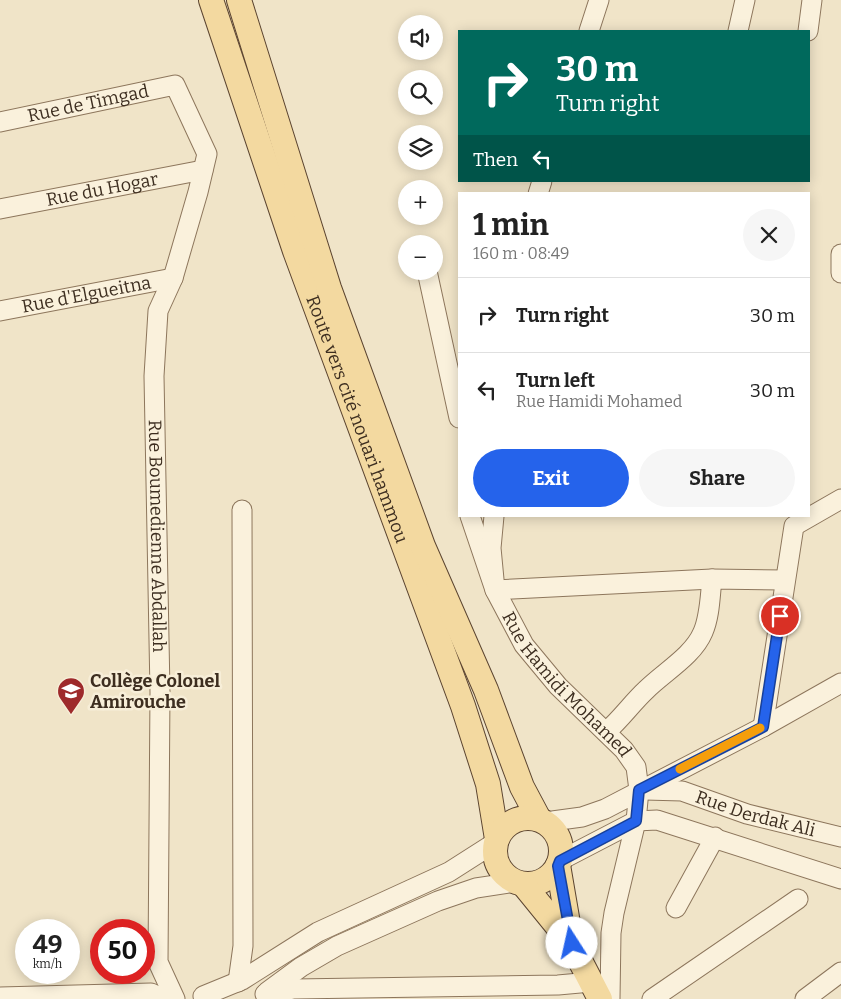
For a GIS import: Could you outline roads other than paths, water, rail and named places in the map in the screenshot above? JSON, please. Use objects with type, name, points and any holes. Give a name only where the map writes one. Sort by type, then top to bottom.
[{"type":"main road","name":"Route vers cité nouari hammou","points":[[211,0],[295,251],[463,706],[491,795],[496,840]]},
{"type":"main road","name":"Route vers cité nouari hammou","points":[[239,0],[329,288],[423,546],[486,690],[522,787],[542,821]]},
{"type":"main road","points":[[572,943],[559,863],[561,850],[559,839],[553,829],[542,821],[519,819],[509,823],[496,840],[496,861],[501,870],[519,883],[572,943],[596,991]]},
{"type":"main road","points":[[519,883],[543,880],[552,874],[559,863]]},
{"type":"street","points":[[589,30],[599,0]]},
{"type":"street","points":[[738,30],[745,0]]},
{"type":"street","points":[[808,30],[812,0]]},
{"type":"street","name":"Rue de Timgad","points":[[0,122],[175,85]]},
{"type":"street","name":"Rue Boumedienne Abdallah","points":[[175,85],[207,154],[173,278],[158,311],[154,376],[160,692],[158,962],[176,999]]},
{"type":"street","name":"Rue du Hogar","points":[[0,210],[203,170]]},
{"type":"street","points":[[841,254],[841,273]]},
{"type":"street","name":"Rue d'Elgueitna","points":[[0,311],[173,278]]},
{"type":"street","points":[[429,280],[458,413]]},
{"type":"street","points":[[810,517],[841,499]]},
{"type":"street","points":[[238,982],[243,946],[242,510]]},
{"type":"street","points":[[470,517],[495,590],[712,579],[785,580]]},
{"type":"street","name":"Rue Hamidi Mohamed","points":[[494,517],[491,548],[495,590],[524,645],[558,686],[606,732],[631,758],[636,767],[639,790],[636,821],[614,913],[610,950],[610,999]]},
{"type":"street","points":[[763,727],[794,526],[810,517]]},
{"type":"street","points":[[606,732],[622,719],[645,691],[694,646],[703,633],[707,619],[712,579]]},
{"type":"street","points":[[542,821],[594,814],[763,727],[841,683]]},
{"type":"street","name":"Rue Derdak Ali","points":[[639,790],[682,791],[747,814],[841,837]]},
{"type":"street","points":[[559,863],[636,821],[666,821],[841,879]]},
{"type":"street","points":[[676,908],[715,837]]},
{"type":"street","points":[[176,999],[194,994],[206,997],[238,982],[318,932],[437,878],[496,840]]},
{"type":"street","points":[[262,996],[301,967],[337,946],[396,920],[463,892],[519,883]]},
{"type":"street","points":[[652,999],[798,899]]},
{"type":"street","points":[[805,999],[841,972]]},
{"type":"street","points":[[262,996],[294,989],[558,985],[596,991]]},
{"type":"street","points":[[0,997],[151,993],[164,999]]},
{"type":"place","name":"Collège Colonel Amirouche","points":[[71,715]]}]
